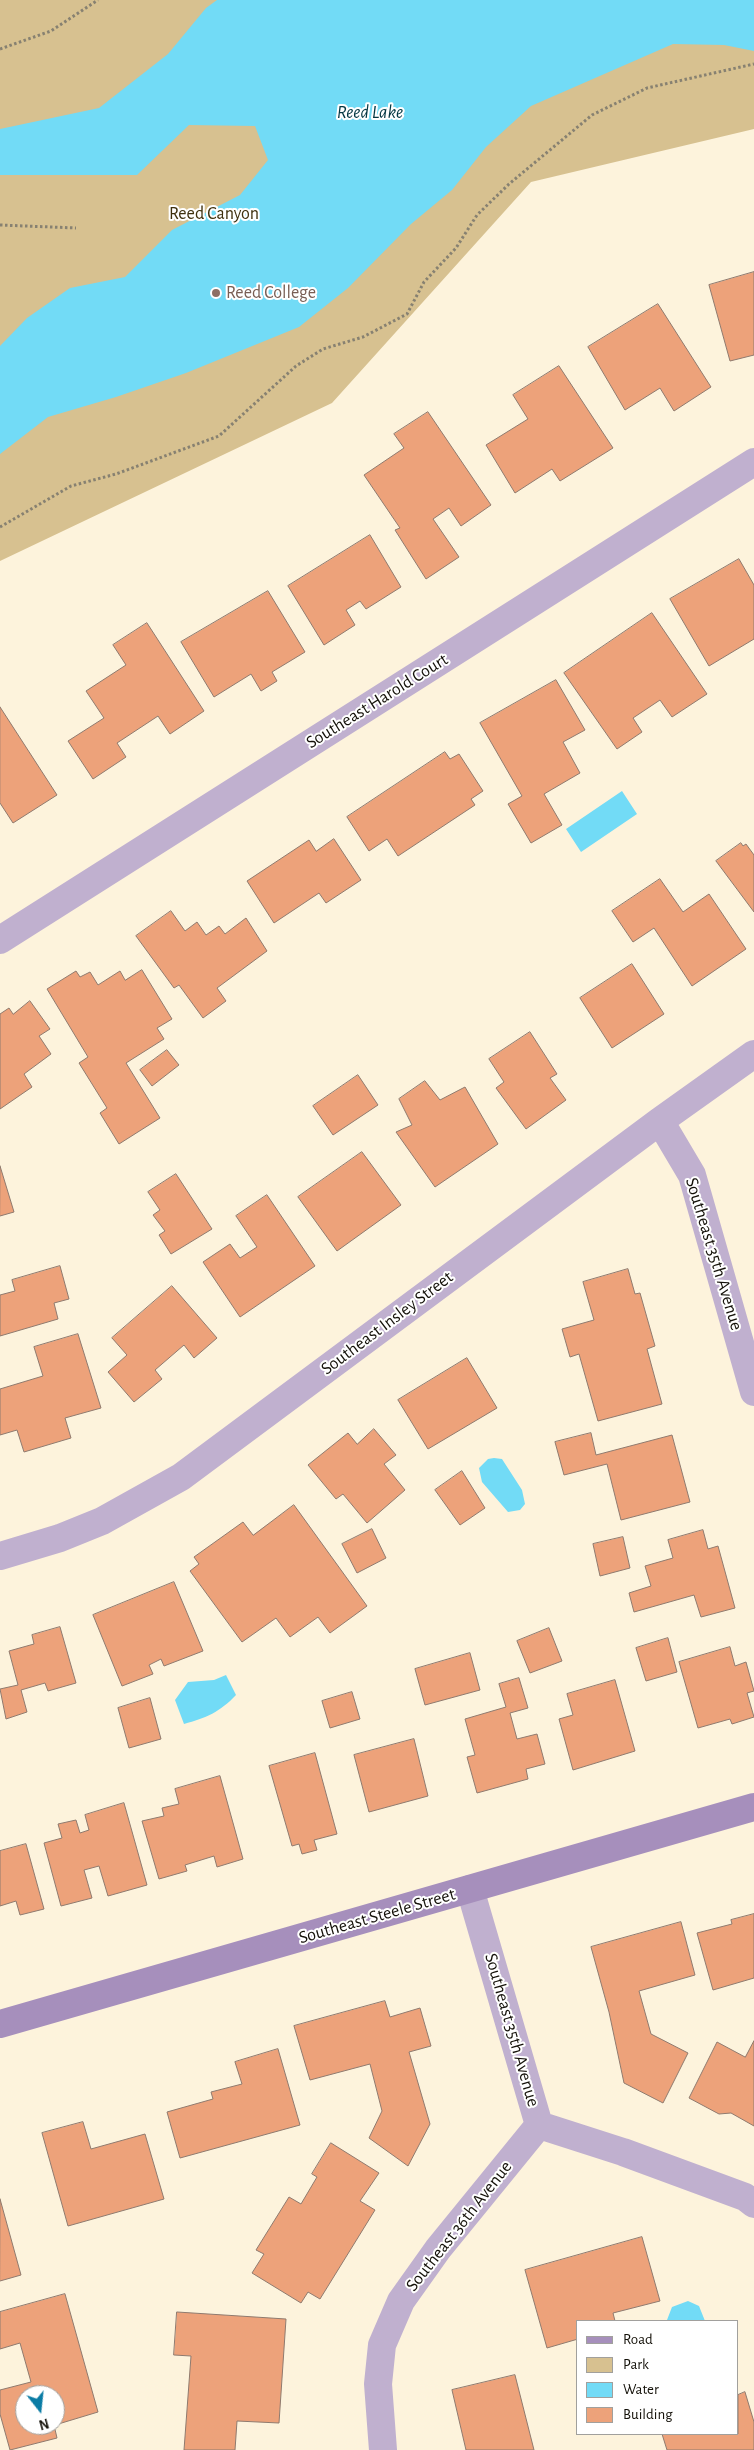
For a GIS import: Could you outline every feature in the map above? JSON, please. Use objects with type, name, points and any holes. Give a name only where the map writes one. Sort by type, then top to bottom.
[{"type":"street","name":"Southeast Harold Court","points":[[0,940],[754,462]]},
{"type":"street","name":"Southeast Insley Street","points":[[0,1556],[60,1538],[102,1521],[181,1477],[754,1054]]},
{"type":"street","name":"Southeast 35th Avenue","points":[[660,1122],[692,1175],[754,1392]]},
{"type":"street","name":"Southeast Steele Street","points":[[0,2024],[754,1807]]},
{"type":"street","name":"Southeast 35th Avenue","points":[[470,1889],[540,2125],[745,2197],[754,2204]]},
{"type":"street","name":"Southeast 36th Avenue","points":[[383,2450],[378,2384],[382,2345],[401,2301],[438,2249],[540,2125]]},
{"type":"path","points":[[0,49],[51,31],[98,0]]},
{"type":"path","points":[[0,527],[71,486],[116,474],[219,436],[296,366],[323,349],[362,338],[407,314],[424,282],[456,248],[477,215],[509,184],[592,115],[647,88],[754,64]]},
{"type":"path","points":[[0,225],[76,228]]},
{"type":"green space","name":"Reed Canyon","points":[[0,0],[754,0],[754,129],[531,182],[332,403],[0,561]]},
{"type":"water","name":"Reed Lake","points":[[217,0],[754,0],[754,51],[724,45],[673,44],[531,106],[486,147],[452,190],[411,224],[348,288],[299,327],[186,373],[116,397],[48,417],[0,454],[0,346],[27,318],[70,288],[125,277],[172,230],[240,195],[268,160],[255,126],[189,125],[137,175],[0,175],[0,129],[99,108],[168,54],[206,8]]},
{"type":"water","points":[[622,791],[637,814],[581,852],[566,829]]},
{"type":"water","points":[[488,1459],[502,1459],[522,1490],[525,1504],[520,1510],[508,1512],[482,1482],[479,1468]]},
{"type":"water","points":[[226,1675],[236,1695],[212,1714],[184,1724],[175,1700],[188,1682],[214,1680]]},
{"type":"water","points":[[688,2301],[699,2306],[705,2320],[667,2320],[672,2307]]},
{"type":"building","points":[[754,272],[754,355],[730,361],[709,285]]},
{"type":"building","points":[[658,304],[711,387],[674,411],[660,388],[625,410],[588,347]]},
{"type":"building","points":[[559,366],[613,448],[560,481],[552,469],[515,493],[486,445],[528,419],[513,395]]},
{"type":"building","points":[[428,412],[491,505],[461,526],[449,508],[433,519],[459,557],[426,579],[395,530],[400,528],[364,475],[404,448],[394,434]]},
{"type":"building","points":[[370,535],[401,587],[366,609],[360,601],[346,610],[355,625],[324,645],[288,586]]},
{"type":"building","points":[[739,559],[754,585],[754,639],[709,666],[670,599]]},
{"type":"building","points":[[268,591],[305,652],[272,672],[277,681],[261,691],[251,674],[214,697],[181,642]]},
{"type":"building","points":[[652,613],[707,694],[672,717],[660,700],[633,718],[642,732],[617,749],[564,673]]},
{"type":"building","points":[[147,623],[204,711],[170,734],[158,716],[117,743],[126,757],[93,779],[68,741],[104,718],[86,691],[126,665],[113,645]]},
{"type":"building","points":[[556,680],[585,730],[563,742],[580,773],[544,794],[562,825],[531,843],[508,804],[522,796],[480,723]]},
{"type":"building","points":[[0,707],[57,795],[13,823],[0,803]]},
{"type":"building","points":[[445,752],[450,759],[459,754],[483,791],[471,799],[475,805],[398,856],[387,839],[369,851],[347,817]]},
{"type":"building","points":[[334,839],[361,880],[326,903],[319,893],[274,923],[247,881],[309,840],[316,851]]},
{"type":"building","points":[[741,843],[743,846],[746,844],[754,855],[754,912],[716,861]]},
{"type":"building","points":[[660,879],[683,912],[709,894],[746,949],[692,986],[654,928],[633,942],[612,911]]},
{"type":"building","points":[[171,911],[185,931],[197,922],[206,935],[219,926],[225,934],[246,918],[267,951],[217,988],[226,1001],[203,1018],[179,985],[174,988],[136,936]]},
{"type":"building","points":[[632,964],[664,1014],[612,1048],[580,998]]},
{"type":"building","points":[[142,970],[172,1019],[157,1028],[164,1039],[126,1063],[160,1118],[119,1144],[100,1113],[107,1108],[79,1063],[88,1057],[47,989],[76,971],[80,977],[90,972],[98,985],[120,971],[125,980]]},
{"type":"building","points":[[30,1001],[50,1029],[39,1036],[51,1054],[24,1074],[32,1087],[0,1109],[0,1014],[9,1008],[13,1014]]},
{"type":"building","points":[[530,1032],[557,1074],[550,1078],[566,1100],[526,1129],[496,1088],[504,1082],[489,1059]]},
{"type":"building","points":[[167,1050],[179,1065],[152,1086],[140,1070]]},
{"type":"building","points":[[358,1075],[378,1105],[333,1135],[313,1106]]},
{"type":"building","points":[[425,1081],[440,1100],[465,1087],[498,1144],[435,1187],[396,1132],[412,1125],[399,1099]]},
{"type":"building","points":[[362,1152],[401,1205],[337,1251],[298,1197]]},
{"type":"building","points":[[0,1166],[14,1212],[0,1216]]},
{"type":"building","points":[[176,1174],[212,1229],[171,1254],[159,1235],[165,1231],[153,1215],[160,1210],[148,1192]]},
{"type":"building","points":[[267,1195],[315,1266],[240,1317],[203,1262],[230,1244],[240,1258],[257,1247],[236,1216]]},
{"type":"building","points":[[60,1266],[69,1299],[54,1303],[58,1319],[0,1336],[0,1295],[15,1291],[12,1280]]},
{"type":"building","points":[[628,1269],[635,1294],[640,1293],[655,1346],[647,1349],[662,1404],[598,1421],[579,1354],[570,1357],[562,1329],[594,1320],[583,1282]]},
{"type":"building","points":[[172,1286],[217,1338],[194,1358],[184,1345],[155,1370],[162,1379],[134,1402],[108,1372],[127,1355],[112,1338]]},
{"type":"building","points":[[78,1334],[101,1408],[65,1418],[71,1438],[24,1452],[17,1430],[0,1435],[0,1389],[43,1376],[34,1347]]},
{"type":"building","points":[[467,1358],[497,1408],[428,1449],[398,1400]]},
{"type":"building","points":[[374,1429],[396,1455],[384,1464],[405,1490],[367,1523],[343,1494],[336,1499],[308,1465],[348,1433],[357,1444]]},
{"type":"building","points":[[591,1433],[596,1455],[672,1435],[690,1502],[621,1520],[607,1464],[564,1475],[555,1442]]},
{"type":"building","points":[[462,1471],[485,1508],[460,1525],[435,1490]]},
{"type":"building","points":[[294,1505],[367,1606],[330,1633],[318,1617],[290,1637],[276,1618],[242,1642],[190,1571],[199,1564],[194,1557],[243,1522],[253,1535]]},
{"type":"building","points":[[372,1529],[386,1558],[357,1573],[342,1544]]},
{"type":"building","points":[[703,1530],[708,1549],[718,1546],[735,1608],[701,1617],[694,1595],[634,1612],[629,1593],[651,1586],[645,1566],[673,1558],[668,1540]]},
{"type":"building","points":[[623,1537],[630,1568],[600,1576],[593,1544]]},
{"type":"building","points":[[174,1582],[203,1651],[164,1666],[161,1659],[149,1665],[153,1674],[122,1686],[93,1615]]},
{"type":"building","points":[[60,1627],[76,1683],[48,1691],[45,1683],[21,1690],[27,1712],[6,1719],[0,1689],[18,1685],[9,1651],[34,1644],[32,1635]]},
{"type":"building","points":[[549,1628],[562,1661],[530,1673],[517,1641]]},
{"type":"building","points":[[668,1638],[677,1672],[646,1681],[636,1648]]},
{"type":"building","points":[[730,1647],[735,1666],[746,1662],[754,1691],[747,1693],[754,1717],[732,1724],[730,1719],[698,1728],[679,1662]]},
{"type":"building","points":[[470,1653],[480,1690],[425,1705],[415,1669]]},
{"type":"building","points":[[519,1678],[528,1708],[510,1713],[517,1739],[537,1734],[545,1764],[526,1769],[528,1779],[477,1793],[467,1757],[475,1755],[465,1719],[506,1707],[499,1684]]},
{"type":"building","points":[[615,1680],[635,1751],[573,1770],[559,1719],[573,1715],[567,1694]]},
{"type":"building","points":[[352,1692],[360,1719],[330,1728],[322,1701]]},
{"type":"building","points":[[150,1698],[161,1739],[129,1748],[118,1708]]},
{"type":"building","points":[[414,1739],[428,1796],[369,1812],[354,1755]]},
{"type":"building","points":[[315,1753],[337,1834],[314,1840],[317,1850],[302,1854],[299,1844],[292,1846],[269,1766]]},
{"type":"building","points":[[220,1776],[243,1859],[217,1867],[214,1856],[185,1865],[187,1871],[159,1879],[142,1821],[164,1816],[162,1808],[179,1804],[175,1789]]},
{"type":"building","points":[[124,1803],[147,1885],[108,1896],[99,1866],[84,1870],[92,1898],[61,1906],[44,1843],[62,1838],[58,1824],[76,1820],[80,1833],[89,1830],[85,1815]]},
{"type":"building","points":[[26,1844],[44,1909],[20,1915],[16,1901],[0,1906],[0,1851]]},
{"type":"building","points":[[754,1914],[754,1978],[713,1990],[697,1933],[732,1924],[731,1920]]},
{"type":"building","points":[[681,1922],[695,1975],[639,1991],[651,2034],[688,2053],[663,2103],[624,2083],[609,2012],[591,1947]]},
{"type":"building","points":[[385,2001],[390,2017],[420,2008],[431,2046],[409,2052],[430,2124],[408,2166],[369,2138],[382,2111],[370,2064],[310,2080],[294,2026]]},
{"type":"building","points":[[754,2041],[754,2126],[731,2113],[719,2114],[689,2098],[717,2042],[745,2057]]},
{"type":"building","points":[[278,2049],[300,2125],[180,2158],[167,2112],[213,2099],[211,2092],[242,2084],[235,2062]]},
{"type":"building","points":[[83,2122],[91,2149],[145,2134],[164,2199],[68,2226],[42,2133]]},
{"type":"building","points":[[331,2143],[379,2173],[360,2201],[375,2210],[320,2299],[308,2292],[301,2303],[252,2273],[264,2254],[256,2250],[289,2197],[301,2204],[317,2177],[312,2174]]},
{"type":"building","points":[[0,2199],[21,2275],[0,2281]]},
{"type":"building","points":[[642,2237],[660,2301],[613,2313],[615,2320],[576,2320],[576,2340],[547,2348],[525,2270]]},
{"type":"building","points":[[65,2294],[98,2412],[65,2422],[65,2385],[19,2385],[31,2382],[20,2343],[0,2349],[0,2312]]},
{"type":"building","points":[[177,2312],[286,2319],[279,2423],[237,2421],[235,2450],[184,2450],[191,2356],[174,2355]]},
{"type":"building","points":[[515,2375],[534,2450],[466,2450],[452,2390]]},
{"type":"building","points":[[15,2386],[15,2435],[56,2435],[57,2438],[10,2450],[0,2414],[0,2390]]},
{"type":"building","points":[[745,2392],[754,2422],[754,2450],[667,2450],[662,2435],[739,2435],[739,2395]]},
{"type":"place","name":"Reed College","points":[[216,293]]}]
